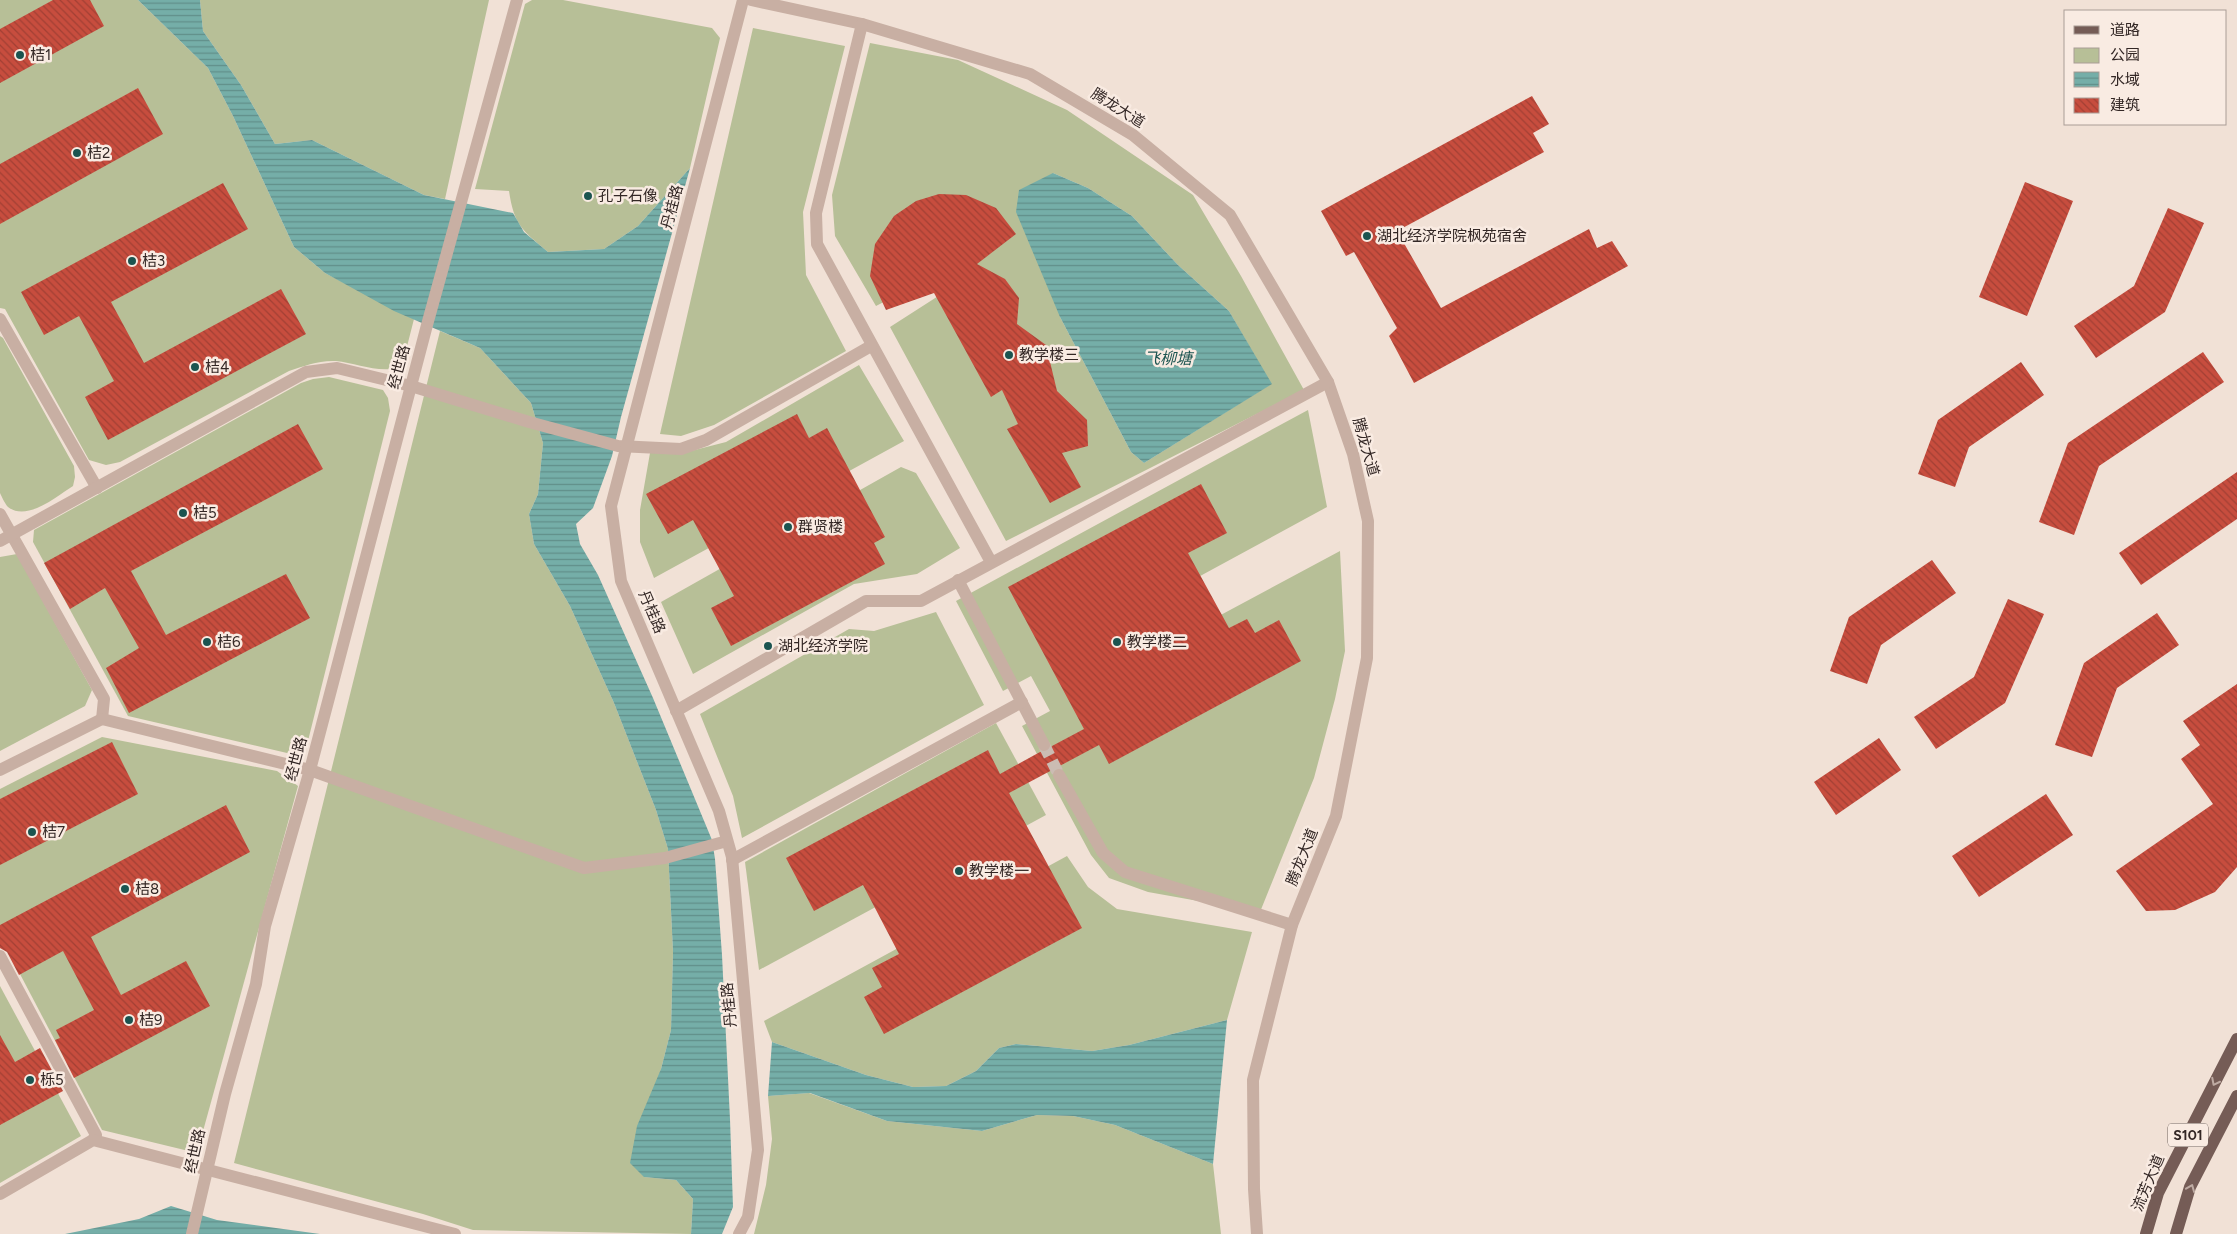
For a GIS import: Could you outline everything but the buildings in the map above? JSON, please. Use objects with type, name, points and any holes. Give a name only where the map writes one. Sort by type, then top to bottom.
[{"type":"main road","name":"流芳大道","points":[[2146,1234],[2158,1193],[2237,1039]]},
{"type":"main road","name":"S101","points":[[2176,1234],[2190,1187],[2237,1096]]},
{"type":"street","name":"经世路","points":[[192,1234],[225,1094],[256,984],[265,926],[310,770],[427,325],[517,0]]},
{"type":"street","name":"丹桂路","points":[[739,1234],[748,1217],[758,1150],[732,860],[722,842],[718,811],[621,581],[611,506],[622,446],[743,0]]},
{"type":"street","name":"腾龙大道","points":[[751,0],[862,24],[1030,74],[1133,134],[1230,215],[1328,382],[1353,454],[1368,521],[1367,658],[1336,816],[1292,925],[1254,1080],[1256,1234]]},
{"type":"street","points":[[862,24],[816,213],[817,244],[871,346],[992,562]]},
{"type":"street","points":[[0,319],[97,488]]},
{"type":"street","points":[[0,541],[306,372],[337,368],[411,386],[529,422],[622,446],[681,449],[706,440],[871,346]]},
{"type":"street","points":[[676,711],[866,601],[921,601],[1328,382]]},
{"type":"street","points":[[0,514],[104,699],[102,719]]},
{"type":"street","points":[[958,580],[1044,745]]},
{"type":"street","points":[[732,860],[1022,702]]},
{"type":"street","points":[[0,770],[102,719],[310,770],[584,868],[665,858],[722,842]]},
{"type":"street","points":[[1059,775],[1103,852],[1125,872],[1292,925]]},
{"type":"street","points":[[0,956],[96,1135],[93,1140],[0,1194]]},
{"type":"street","points":[[93,1140],[455,1234]]},
{"type":"green space","points":[[0,0],[138,0],[208,68],[233,116],[294,247],[325,273],[414,319],[402,366],[378,369],[336,361],[306,365],[289,371],[120,462],[106,465],[89,460],[5,309],[0,308]]},
{"type":"green space","points":[[200,0],[489,0],[445,199],[424,195],[312,140],[275,144],[241,85],[203,31]]},
{"type":"green space","points":[[532,0],[563,0],[712,28],[720,38],[690,168],[638,226],[604,249],[548,252],[521,226],[514,212],[509,191],[475,189],[525,4]]},
{"type":"green space","points":[[753,28],[845,46],[803,212],[806,275],[846,351],[714,425],[681,436],[660,434]]},
{"type":"green space","points":[[870,43],[958,60],[1067,110],[1193,195],[1241,276],[1304,390],[1006,541],[890,327],[943,293],[934,276],[876,306],[835,236],[832,195]],"holes":[[[1053,173],[1088,188],[1132,216],[1178,265],[1229,311],[1271,384],[1144,463],[1131,452],[1060,317]]]},
{"type":"green space","points":[[440,331],[480,348],[531,403],[543,443],[538,494],[529,514],[534,544],[570,606],[614,703],[656,810],[668,849],[673,952],[671,1030],[661,1069],[644,1177],[676,1180],[693,1199],[691,1234],[473,1230],[423,1214],[234,1163]]},
{"type":"green space","points":[[0,336],[3,338],[74,466],[75,477],[73,486],[33,510],[16,511],[8,507],[0,493]]},
{"type":"green space","points":[[859,365],[904,441],[654,578],[640,542],[640,510],[650,453],[683,453],[726,442]]},
{"type":"green space","points":[[329,377],[383,390],[388,398],[390,411],[304,757],[128,716],[33,542],[34,530],[301,383]]},
{"type":"green space","points":[[1308,410],[1327,507],[1167,594],[1189,632],[1340,551],[1345,651],[1335,699],[1314,778],[1260,912],[1148,892],[1109,878],[1091,855],[1022,726],[1050,711],[1031,676],[1003,691],[956,601]]},
{"type":"green space","points":[[901,467],[916,473],[960,548],[917,574],[854,584],[693,674],[661,602]]},
{"type":"green space","points":[[17,554],[92,690],[85,706],[0,751],[0,557]]},
{"type":"green space","points":[[936,612],[984,705],[742,838],[733,796],[700,714],[849,629],[874,631]]},
{"type":"green space","points":[[996,723],[1046,815],[759,970],[745,862]]},
{"type":"green space","points":[[102,737],[277,771],[298,786],[197,1153],[102,1130],[0,936],[0,789]]},
{"type":"green space","points":[[1067,856],[1088,887],[1117,909],[1252,932],[1227,1020],[1129,1045],[1092,1051],[1016,1044],[999,1048],[976,1071],[946,1086],[913,1087],[866,1075],[772,1042],[764,1021]]},
{"type":"green space","points":[[0,986],[81,1136],[0,1183]]},
{"type":"green space","points":[[809,1093],[887,1121],[982,1131],[1037,1115],[1073,1116],[1115,1125],[1213,1164],[1221,1234],[754,1234],[766,1185],[772,1139],[768,1096]]},
{"type":"water","points":[[138,0],[200,0],[203,31],[241,85],[275,144],[312,140],[424,195],[513,213],[524,232],[548,252],[604,249],[638,226],[690,168],[621,417],[612,456],[593,508],[576,524],[580,544],[598,575],[653,698],[712,840],[722,955],[733,1207],[722,1234],[691,1234],[693,1199],[676,1180],[644,1177],[630,1163],[637,1126],[661,1069],[671,1030],[673,952],[668,849],[656,810],[614,703],[570,606],[534,544],[529,514],[538,494],[543,443],[531,403],[480,348],[394,311],[325,273],[294,247],[233,116],[208,68]]},
{"type":"water","name":"飞柳塘","points":[[1053,173],[1088,188],[1132,216],[1178,265],[1229,311],[1272,384],[1144,463],[1131,452],[1060,317],[1016,212],[1019,190]]},
{"type":"water","points":[[1227,1020],[1213,1164],[1115,1125],[1073,1116],[1037,1115],[982,1131],[887,1121],[810,1093],[768,1096],[772,1042],[866,1075],[913,1087],[946,1086],[976,1071],[999,1048],[1016,1044],[1092,1051],[1129,1045]]},
{"type":"water","points":[[171,1206],[217,1220],[320,1234],[65,1234],[139,1219]]},
{"type":"tunnel","points":[[1044,745],[1059,775]]},
{"type":"place","name":"桔1","points":[[20,55]]},
{"type":"place","name":"桔2","points":[[77,153]]},
{"type":"place","name":"孔子石像","points":[[588,196]]},
{"type":"place","name":"湖北经济学院枫苑宿舍","points":[[1367,236]]},
{"type":"place","name":"桔3","points":[[132,261]]},
{"type":"place","name":"教学楼三","points":[[1009,355]]},
{"type":"place","name":"桔4","points":[[195,367]]},
{"type":"place","name":"桔5","points":[[183,513]]},
{"type":"place","name":"群贤楼","points":[[788,527]]},
{"type":"place","name":"桔6","points":[[207,642]]},
{"type":"place","name":"教学楼二","points":[[1117,642]]},
{"type":"place","name":"湖北经济学院","points":[[768,646]]},
{"type":"place","name":"桔7","points":[[32,832]]},
{"type":"place","name":"教学楼一","points":[[959,871]]},
{"type":"place","name":"桔8","points":[[125,889]]},
{"type":"place","name":"桔9","points":[[129,1020]]},
{"type":"place","name":"栎5","points":[[30,1080]]}]
